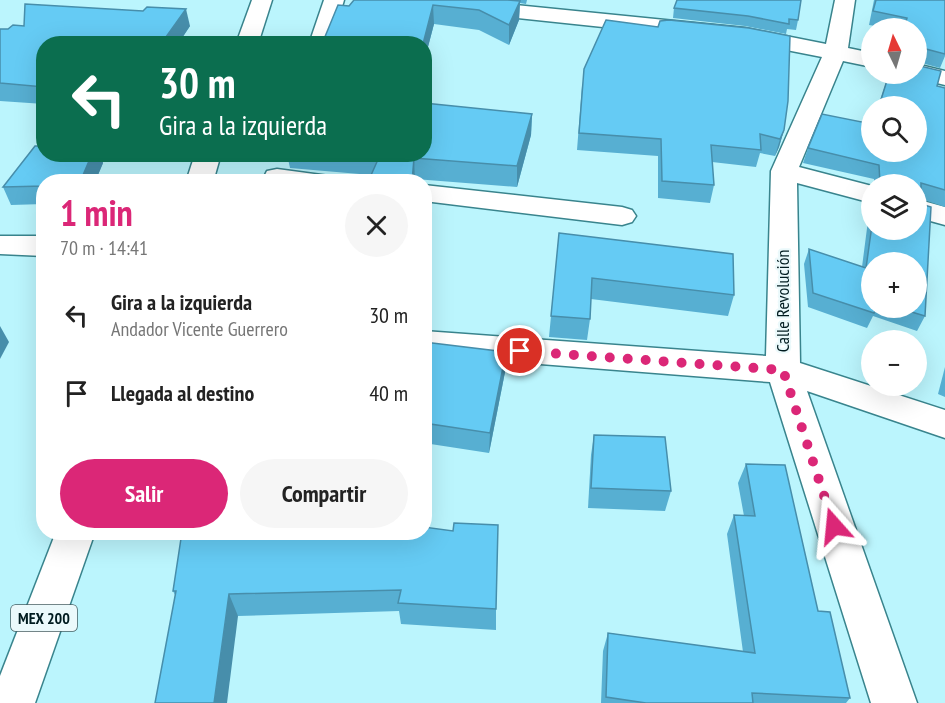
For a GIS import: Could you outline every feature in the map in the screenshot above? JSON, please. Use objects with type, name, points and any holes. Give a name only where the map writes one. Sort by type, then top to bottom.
[{"type":"street","points":[[250,36],[262,0]]},
{"type":"street","points":[[323,36],[334,0]]},
{"type":"street","points":[[405,0],[745,35],[861,58]]},
{"type":"street","name":"Calle Revolución","points":[[844,0],[836,52],[784,171],[783,370],[894,703]]},
{"type":"street","points":[[927,74],[945,78]]},
{"type":"street","points":[[784,171],[861,192]]},
{"type":"street","points":[[432,194],[622,216]]},
{"type":"street","points":[[927,211],[945,216]]},
{"type":"street","points":[[0,245],[36,246]]},
{"type":"street","points":[[432,345],[783,370],[945,424]]},
{"type":"street","name":"MEX 200","points":[[12,703],[73,540]]},
{"type":"building","points":[[354,0],[520,1],[509,25],[479,10],[433,5],[425,36],[325,36],[338,5],[349,6]]},
{"type":"building","points":[[677,0],[801,0],[798,20],[789,19],[789,24],[748,16],[674,8]]},
{"type":"building","points":[[876,0],[945,0],[945,54],[927,49],[927,18],[907,18],[873,11]]},
{"type":"building","points":[[25,4],[143,11],[147,7],[186,9],[167,36],[36,36],[36,86],[0,83],[0,29],[8,29],[13,25],[24,26]]},
{"type":"building","points":[[606,20],[658,27],[660,21],[669,20],[749,28],[790,36],[788,101],[784,130],[780,139],[760,134],[761,150],[711,145],[714,185],[662,181],[661,139],[579,133],[584,69]]},
{"type":"building","points":[[927,68],[941,71],[937,86],[945,88],[945,190],[927,185],[927,174],[879,174],[879,165],[866,162],[927,162],[927,96],[882,96],[886,84],[927,84]]},
{"type":"building","points":[[432,104],[532,114],[517,166],[432,159]]},
{"type":"building","points":[[822,114],[861,122],[861,161],[808,148]]},
{"type":"building","points":[[35,146],[36,162],[89,162],[83,174],[36,174],[36,186],[3,187]]},
{"type":"building","points":[[377,162],[414,162],[413,174],[372,174]]},
{"type":"building","points":[[927,206],[931,207],[927,280],[927,252],[868,252],[870,240],[927,240]]},
{"type":"building","points":[[559,233],[733,254],[734,295],[592,278],[590,319],[551,316]]},
{"type":"building","points":[[809,249],[861,266],[861,309],[813,293]]},
{"type":"building","points":[[432,343],[506,352],[490,433],[432,424]]},
{"type":"building","points":[[594,435],[665,437],[671,491],[591,488]]},
{"type":"building","points":[[746,464],[785,465],[818,611],[830,612],[850,698],[752,693],[753,703],[646,703],[606,697],[608,633],[755,653],[734,515],[755,516]]},
{"type":"building","points":[[454,523],[498,525],[496,609],[398,603],[401,590],[229,594],[214,703],[155,703],[176,591],[173,591],[181,540],[432,540],[432,528],[453,531]]},
{"type":"route","points":[[520,351],[783,370],[834,526]]}]
